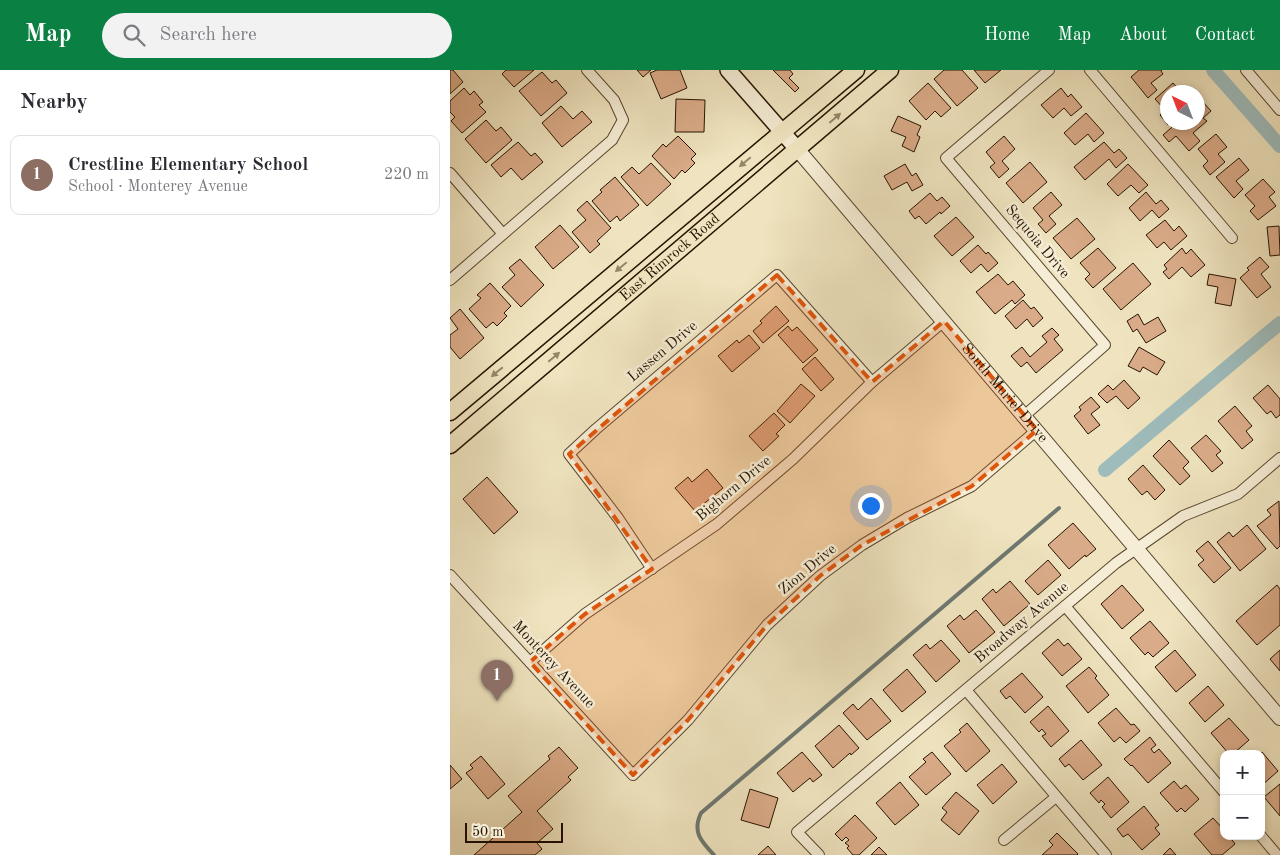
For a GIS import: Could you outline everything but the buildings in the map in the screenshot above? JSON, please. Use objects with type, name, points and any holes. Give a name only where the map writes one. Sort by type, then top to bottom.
[{"type":"main road","name":"South Muriel Drive","points":[[728,70],[798,150]]},
{"type":"main road","name":"East Rimrock Road","points":[[450,412],[856,70]]},
{"type":"main road","name":"East Rimrock Road","points":[[450,445],[890,70]]},
{"type":"street","points":[[450,280],[612,140],[623,120],[614,100],[586,70]]},
{"type":"street","name":"Sequoia Drive","points":[[1024,416],[1106,345],[946,158],[1049,70]]},
{"type":"street","points":[[1090,70],[1232,238]]},
{"type":"street","points":[[1246,70],[1280,110]]},
{"type":"street","name":"South Muriel Drive","points":[[798,150],[1280,718]]},
{"type":"street","points":[[450,173],[503,234]]},
{"type":"street","name":"Lassen Drive","points":[[652,569],[618,518],[569,454],[777,275],[872,382]]},
{"type":"street","name":"Bighorn Drive","points":[[530,662],[585,614],[717,524],[793,459],[872,382],[944,321]]},
{"type":"street","name":"Zion Drive","points":[[633,775],[688,720],[767,625],[820,576],[862,544],[907,518],[972,486],[1037,430]]},
{"type":"street","name":"Broadway Avenue","points":[[818,855],[797,832],[1116,563],[1183,516],[1238,494],[1280,458]]},
{"type":"street","name":"Monterey Avenue","points":[[450,575],[633,775]]},
{"type":"street","points":[[1065,606],[1220,787]]},
{"type":"street","points":[[966,690],[1106,855]]},
{"type":"street","points":[[1004,840],[1056,797]]},
{"type":"street","points":[[1264,840],[1274,854]]},
{"type":"highlighted area","points":[[777,275],[872,382],[944,321],[1037,430],[972,486],[862,545],[820,576],[767,625],[688,720],[633,775],[530,662],[585,614],[652,569],[569,454]]},
{"type":"waterway","points":[[1213,70],[1280,146]]},
{"type":"waterway","points":[[1105,470],[1280,323]]},
{"type":"waterway","points":[[714,855],[699,836],[697,826],[701,813],[1059,508]]},
{"type":"place","name":"Crestline Elementary School","points":[[497,701]]}]
